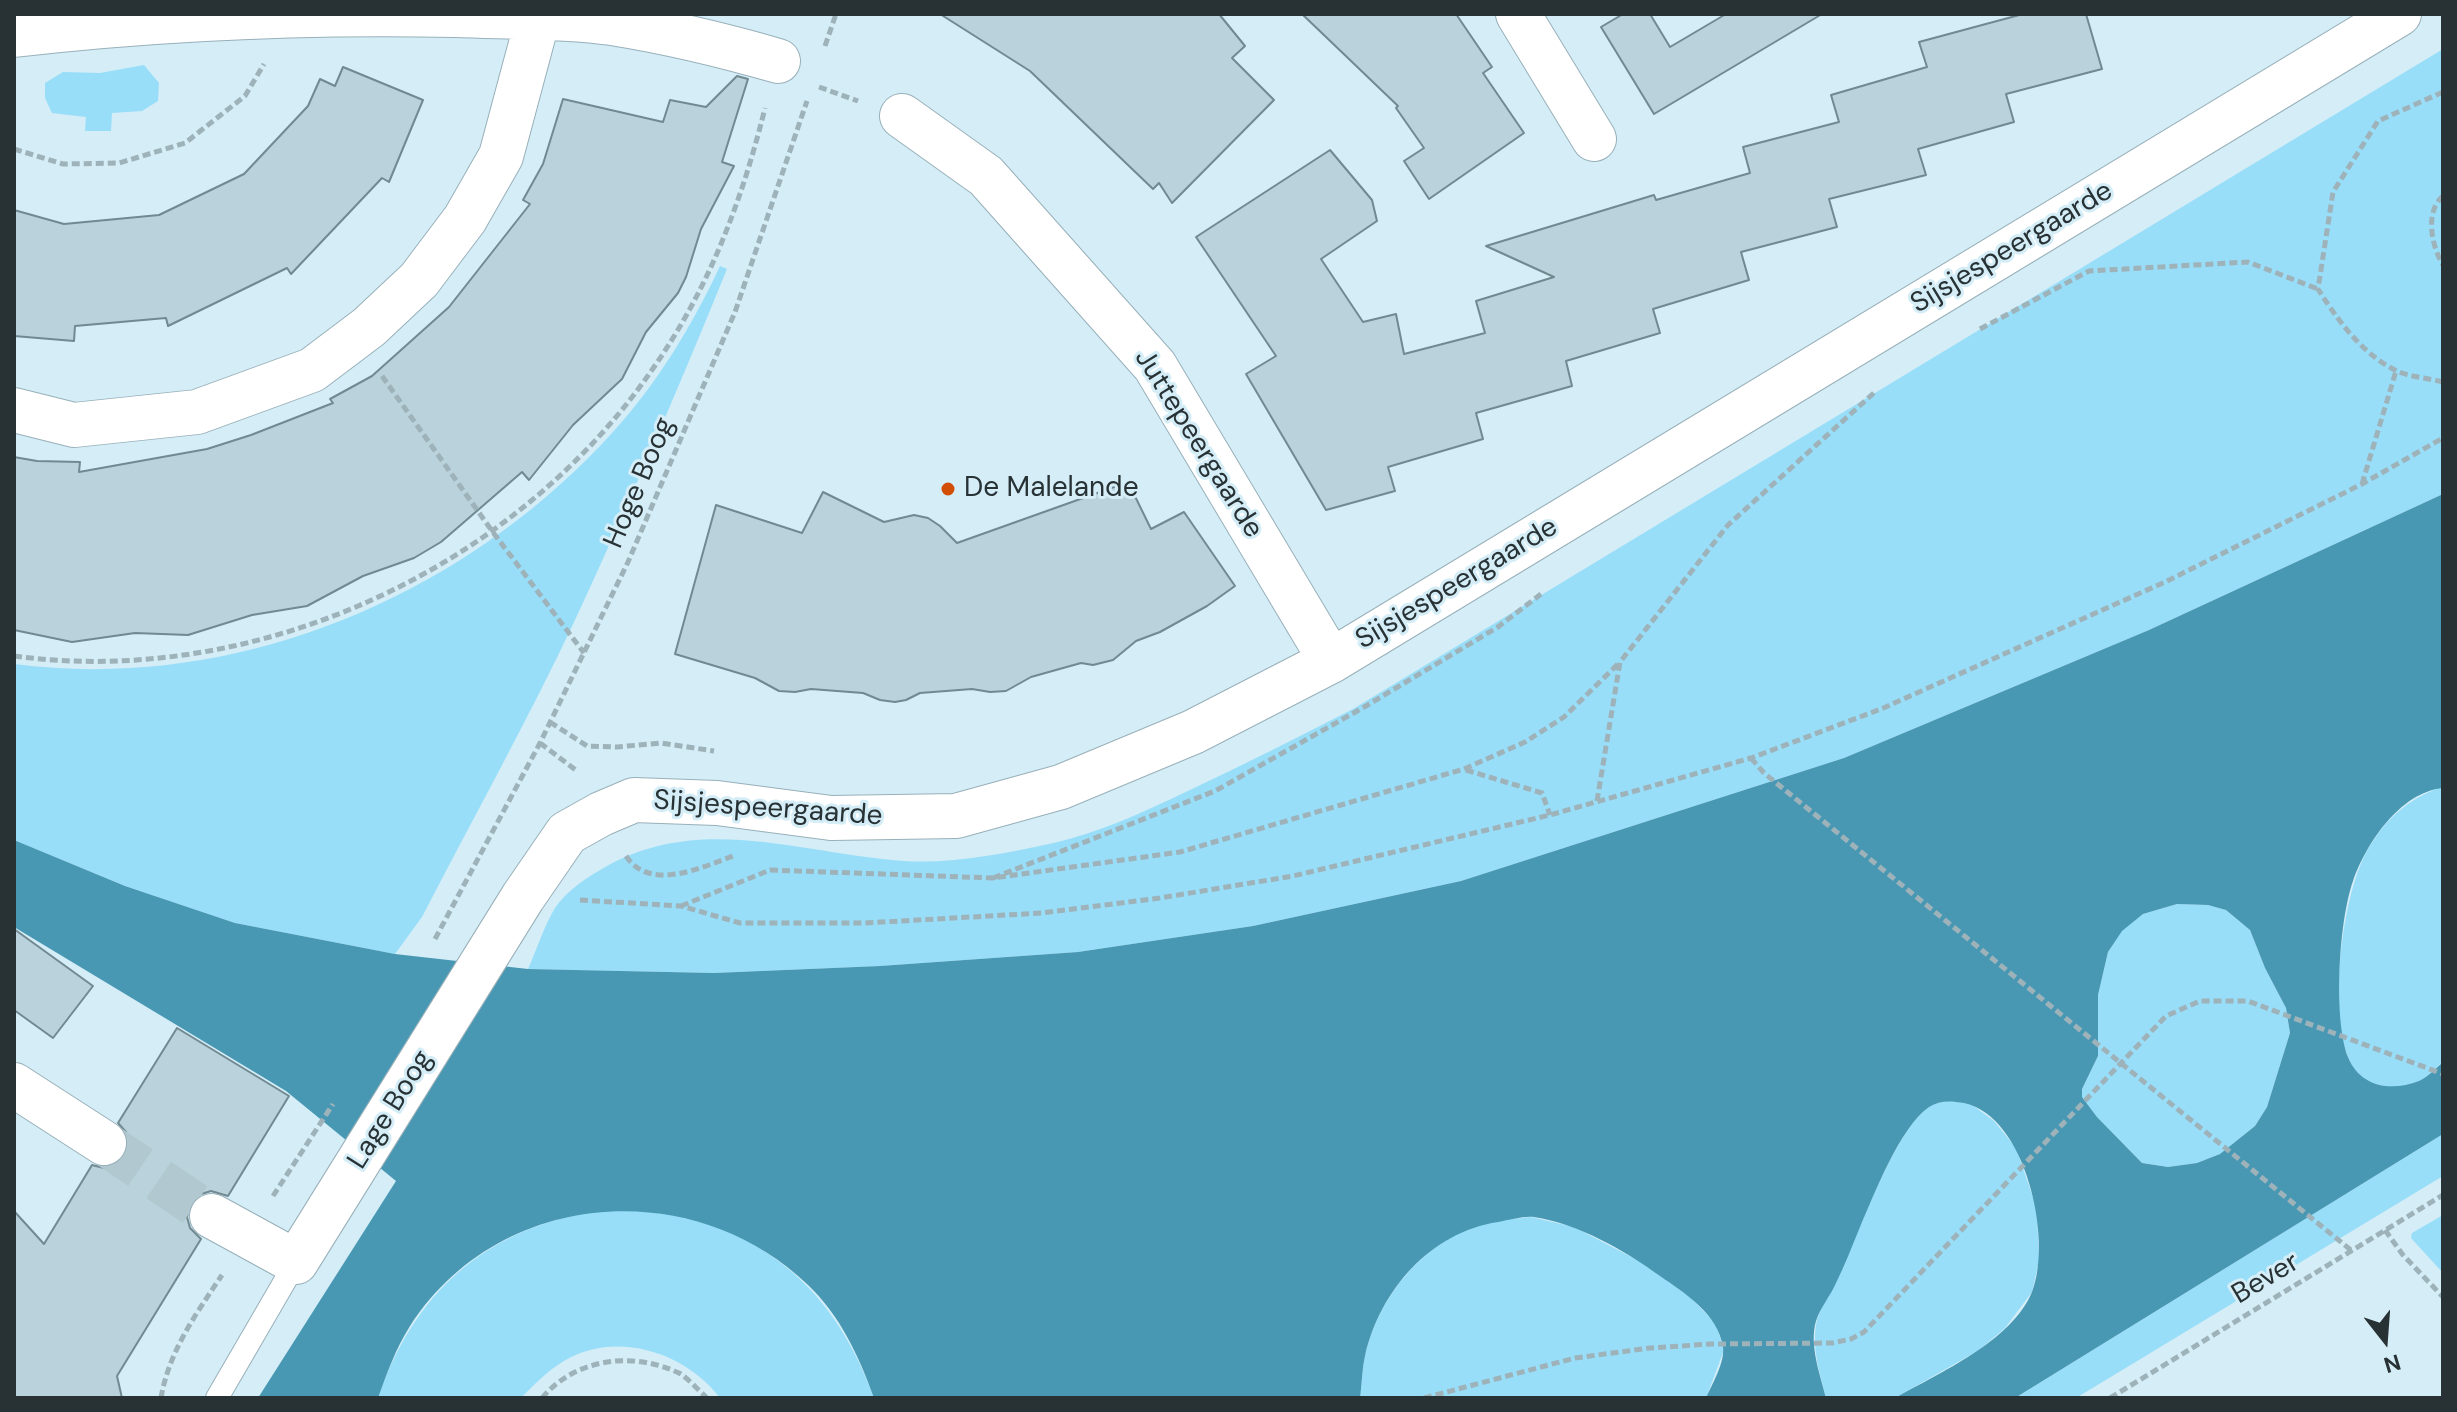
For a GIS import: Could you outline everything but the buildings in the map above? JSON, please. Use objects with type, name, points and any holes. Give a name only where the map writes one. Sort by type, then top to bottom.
[{"type":"street","points":[[14,35],[77,21],[178,16],[417,14],[538,18],[610,23],[730,47],[778,61]]},
{"type":"street","points":[[1518,14],[1594,139]]},
{"type":"street","name":"Sijsjespeergaarde","points":[[486,957],[567,833],[634,800],[717,803],[831,818],[956,816],[1061,787],[1193,732],[1331,661],[2399,14]]},
{"type":"street","points":[[14,410],[74,425],[197,412],[312,370],[355,338],[419,280],[465,219],[501,156],[538,18]]},
{"type":"street","name":"Juttepeergaarde","points":[[902,116],[986,176],[1155,366],[1331,661]]},
{"type":"street","name":"Lage Boog","points":[[296,1262],[486,957]]},
{"type":"street","points":[[14,1085],[104,1143]]},
{"type":"street","points":[[229,1226],[296,1262]]},
{"type":"lane","name":"Lage Boog","points":[[217,1398],[296,1262]]},
{"type":"path","points":[[822,57],[836,14]]},
{"type":"path","points":[[14,149],[63,164],[119,163],[185,143],[245,96],[293,15]]},
{"type":"path","points":[[14,656],[102,661],[169,657],[235,645],[299,628],[369,602],[435,568],[492,531],[555,480],[608,427],[654,368],[693,305],[726,238],[750,167],[778,61],[813,85],[902,116]]},
{"type":"path","name":"Hoge Boog","points":[[431,947],[550,722],[628,562],[735,312],[813,85]]},
{"type":"path","points":[[2318,289],[2333,192],[2378,121],[2443,92]]},
{"type":"path","points":[[2443,196],[2438,200],[2431,231],[2443,265]]},
{"type":"path","points":[[1978,330],[2089,271],[2248,262],[2318,289],[2333,314],[2352,335],[2371,354],[2396,371],[2443,382]]},
{"type":"path","points":[[355,338],[492,531],[584,653]]},
{"type":"path","points":[[2362,484],[2396,371]]},
{"type":"path","points":[[681,906],[770,870],[993,878],[1180,852],[1464,769],[1525,742],[1564,717],[1620,662],[1728,525],[1884,384]]},
{"type":"path","points":[[523,897],[681,906],[740,923],[865,923],[1042,913],[1293,876],[1550,815],[1751,758],[1881,709],[2165,582],[2362,484],[2443,438]]},
{"type":"path","points":[[1597,801],[1620,662]]},
{"type":"path","points":[[550,722],[587,746],[661,743],[717,752]]},
{"type":"path","points":[[1751,758],[1764,773],[2352,1251]]},
{"type":"path","points":[[1464,769],[1542,793],[1550,815]]},
{"type":"path","points":[[1424,1398],[1575,1358],[1650,1348],[1832,1343],[1851,1339],[1864,1332],[2166,1016],[2200,1001],[2248,1001],[2443,1074]]},
{"type":"path","points":[[161,1398],[165,1377],[229,1226],[311,1139]]},
{"type":"path","name":"Bever","points":[[2110,1398],[2443,1195]]},
{"type":"path","points":[[2385,1230],[2403,1255],[2443,1297]]},
{"type":"path","points":[[542,1398],[555,1383],[596,1362],[642,1360],[681,1374],[707,1398]]},
{"type":"shaded area","points":[[2443,49],[2443,494],[2149,630],[1844,758],[1461,881],[1253,926],[1078,952],[880,966],[714,973],[528,969],[551,915],[566,895],[600,870],[643,850],[716,839],[904,861],[977,857],[1086,834],[1211,780],[1353,709]]},
{"type":"shaded area","points":[[144,65],[159,83],[158,101],[142,111],[112,113],[111,131],[85,131],[86,117],[52,113],[45,98],[45,83],[63,72],[100,73]]},
{"type":"shaded area","points":[[720,266],[727,269],[709,313],[575,620],[422,917],[395,954],[235,923],[125,886],[14,840],[14,664],[97,669],[180,663],[261,647],[340,621],[416,586],[487,542],[553,491],[612,433],[644,395],[672,354]]},
{"type":"shaded area","points":[[2443,494],[2443,788],[2427,792],[2399,809],[2366,851],[2353,881],[2344,919],[2339,994],[2343,1040],[2348,1057],[2353,1067],[2368,1081],[2387,1086],[2408,1084],[2429,1075],[2443,1062],[2443,1134],[2015,1398],[1895,1398],[1972,1354],[2008,1326],[2032,1292],[2038,1269],[2036,1213],[2018,1155],[2004,1131],[1986,1113],[1964,1103],[1950,1102],[1929,1107],[1898,1145],[1834,1288],[1818,1316],[1814,1330],[1815,1350],[1826,1398],[1706,1398],[1723,1353],[1720,1335],[1708,1315],[1646,1266],[1600,1239],[1551,1220],[1530,1217],[1474,1228],[1430,1251],[1412,1268],[1396,1287],[1372,1332],[1364,1361],[1360,1398],[874,1398],[855,1352],[829,1309],[807,1284],[761,1249],[709,1225],[654,1213],[598,1212],[544,1224],[493,1246],[448,1280],[405,1334],[378,1398],[258,1398],[396,1181],[286,1091],[14,927],[14,840],[125,886],[235,923],[395,954],[528,969],[714,973],[880,966],[1078,952],[1253,926],[1461,881],[1844,758],[2149,630]],"holes":[[[2177,904],[2208,905],[2226,910],[2250,930],[2286,1008],[2290,1033],[2267,1107],[2255,1126],[2220,1154],[2197,1163],[2168,1167],[2142,1163],[2082,1097],[2082,1089],[2098,1056],[2098,995],[2108,952],[2122,931],[2143,914]]]},
{"type":"shaded area","points":[[2443,788],[2443,1061],[2417,1082],[2389,1087],[2363,1078],[2347,1053],[2339,996],[2344,929],[2358,871],[2381,830],[2406,805]]},
{"type":"shaded area","points":[[2177,904],[2208,905],[2226,910],[2250,930],[2286,1008],[2290,1033],[2267,1107],[2255,1126],[2220,1154],[2197,1163],[2168,1167],[2142,1163],[2097,1117],[2082,1097],[2082,1089],[2098,1056],[2098,995],[2108,952],[2121,931],[2143,914]]},
{"type":"shaded area","points":[[1948,1100],[1971,1104],[1994,1121],[2016,1148],[2037,1209],[2039,1261],[2032,1292],[2005,1328],[1979,1350],[1895,1398],[1826,1398],[1815,1344],[1819,1314],[1890,1160],[1917,1118],[1930,1106]]},
{"type":"shaded area","points":[[2443,1134],[2443,1176],[2076,1398],[2015,1398]]},
{"type":"shaded area","points":[[642,1211],[685,1216],[725,1230],[782,1264],[827,1309],[861,1365],[874,1398],[720,1398],[688,1368],[669,1358],[627,1347],[605,1347],[564,1361],[521,1398],[378,1398],[411,1328],[433,1298],[486,1251],[518,1234],[554,1221],[593,1212]]},
{"type":"shaded area","points":[[2443,1215],[2443,1273],[2411,1238],[2412,1233]]},
{"type":"shaded area","points":[[1531,1217],[1574,1227],[1639,1261],[1689,1296],[1716,1324],[1724,1350],[1706,1398],[1360,1398],[1364,1360],[1380,1313],[1420,1260],[1456,1234],[1477,1225]]},
{"type":"tunnel","points":[[104,1143],[212,1216]]},
{"type":"place","name":"De Malelande","points":[[948,489]]}]
